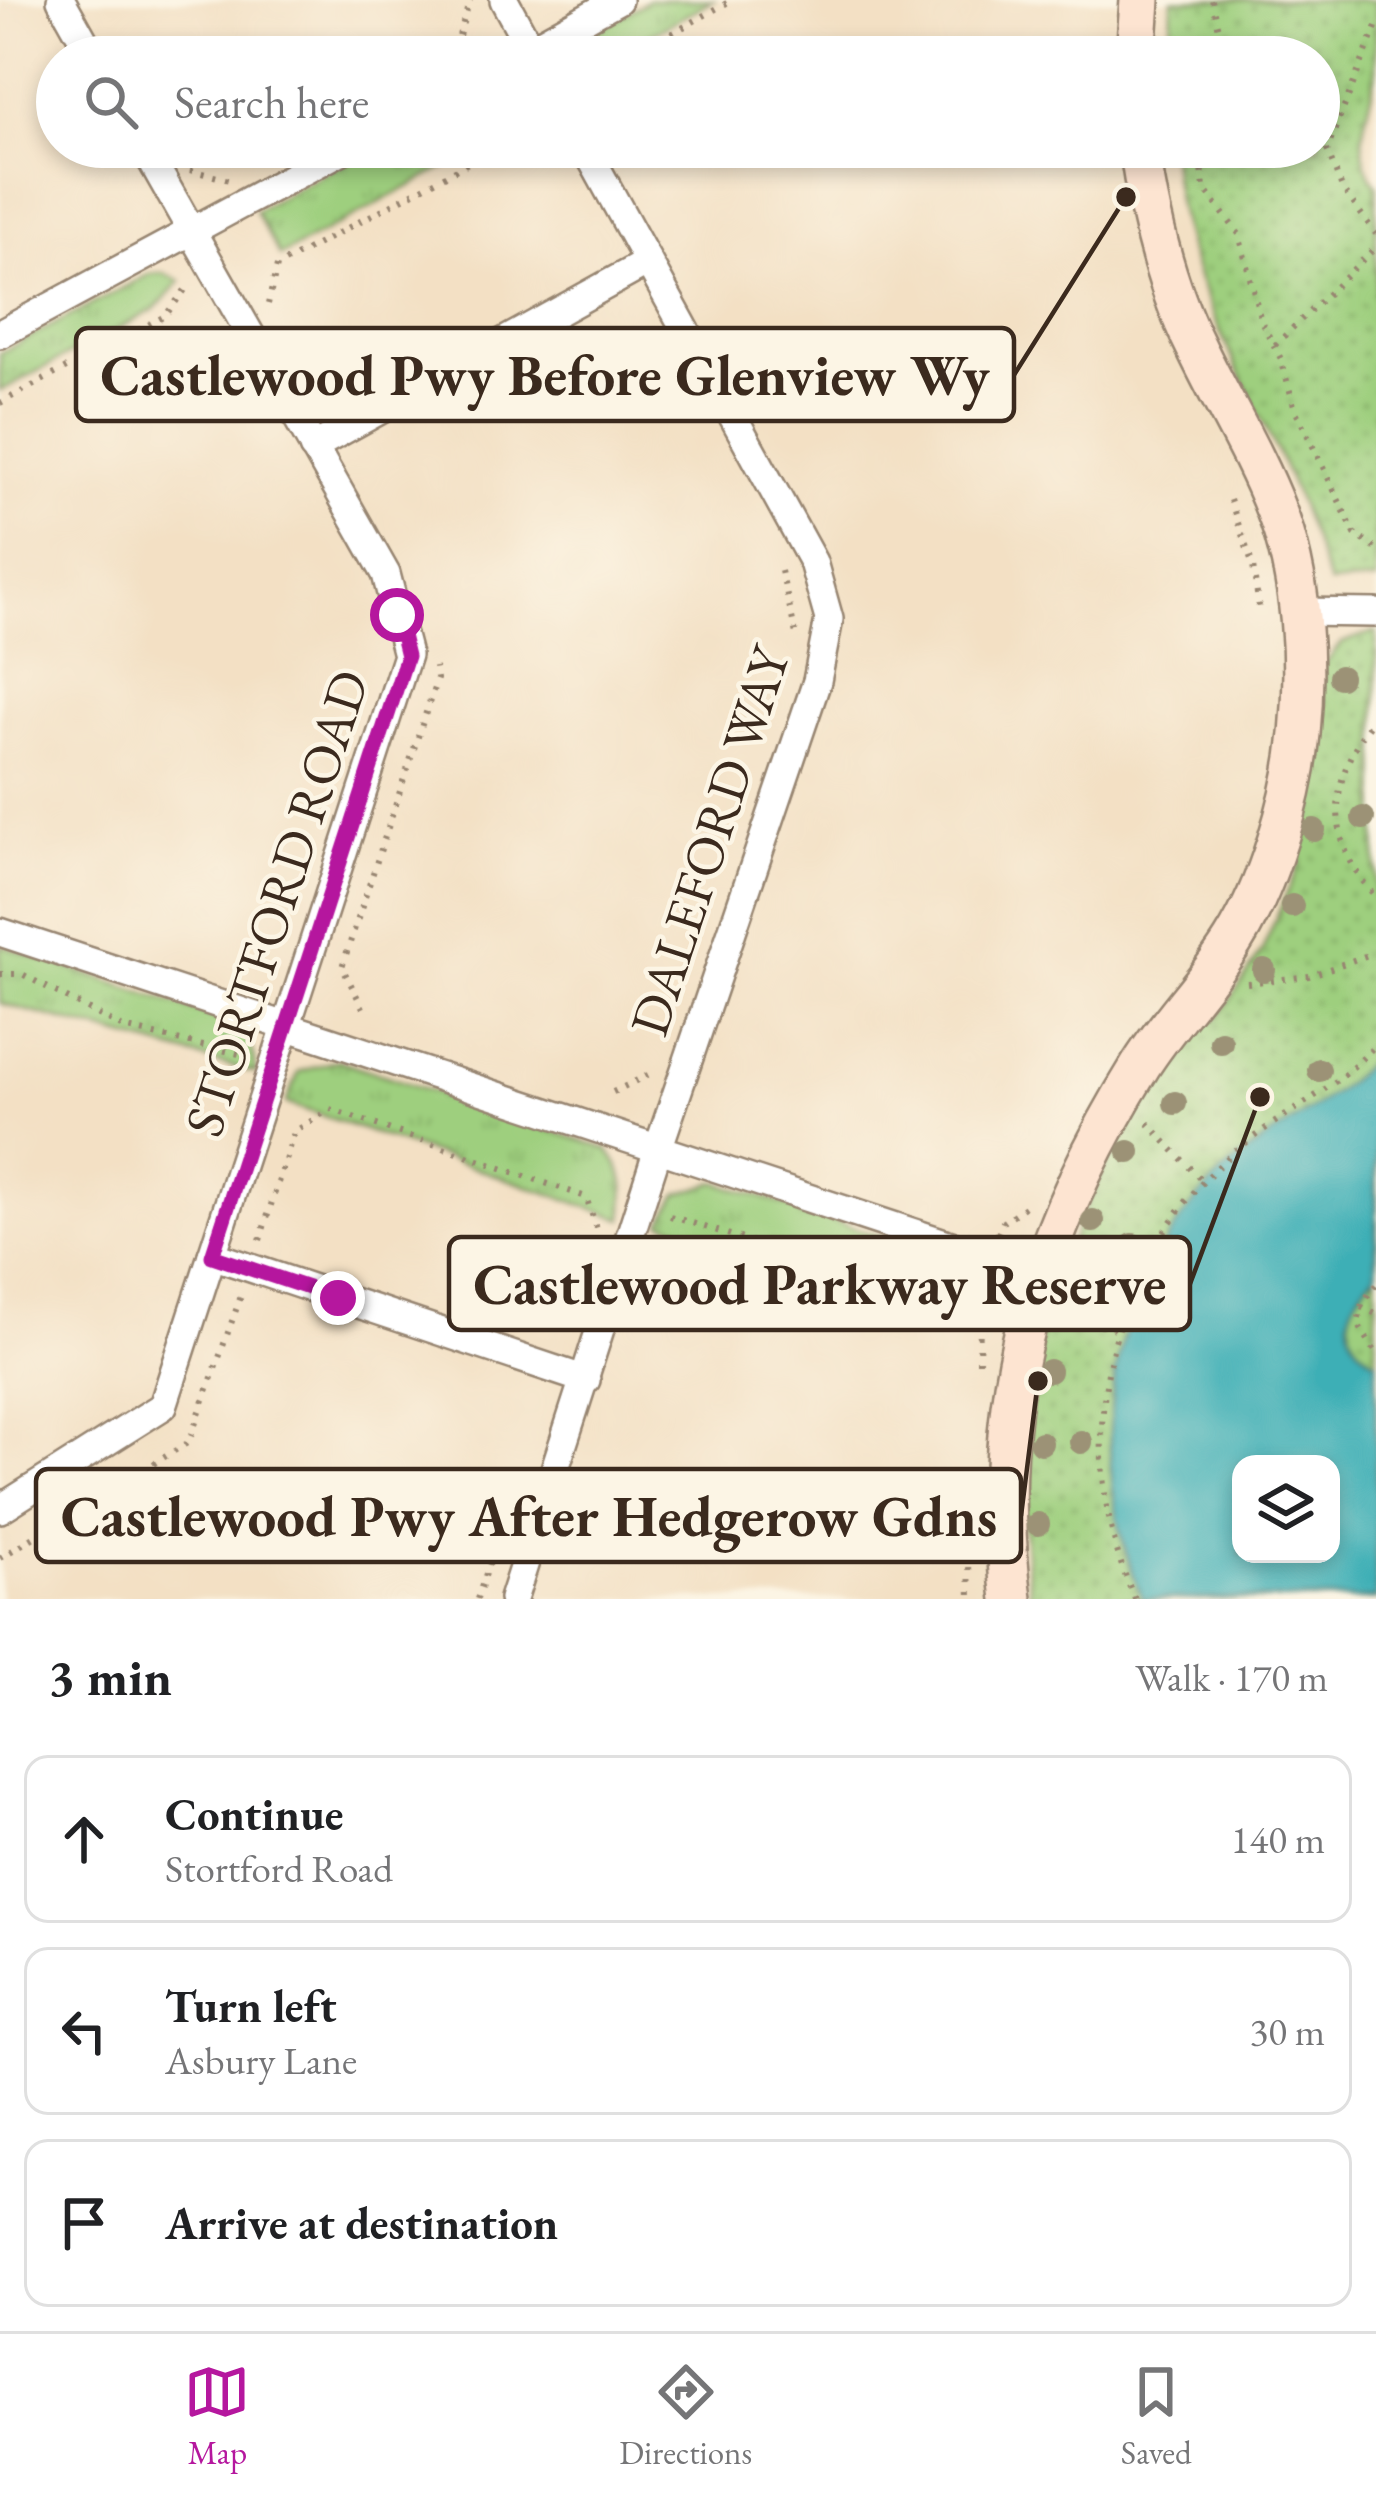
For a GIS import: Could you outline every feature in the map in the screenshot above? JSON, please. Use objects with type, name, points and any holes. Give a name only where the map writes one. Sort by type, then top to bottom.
[{"type":"street","points":[[61,0],[81,36]]},
{"type":"street","points":[[504,0],[519,36]]},
{"type":"street","points":[[557,36],[618,0]]},
{"type":"street","points":[[1137,36],[1139,0]]},
{"type":"street","name":"STORTFORD ROAD","points":[[0,1509],[163,1406],[407,656],[386,574],[156,168]]},
{"type":"street","points":[[0,334],[309,168]]},
{"type":"street","name":"DALEFORD WAY","points":[[513,1599],[659,1146],[817,682],[829,619],[813,562],[597,168]]},
{"type":"street","points":[[1012,1599],[1003,1522],[1004,1439],[1015,1362],[1045,1292],[1065,1200],[1143,1063],[1235,938],[1282,825],[1301,716],[1297,612],[1277,512],[1172,290],[1144,168]]},
{"type":"street","points":[[313,447],[648,262]]},
{"type":"street","points":[[1297,612],[1376,613]]},
{"type":"street","points":[[0,932],[988,1257],[1045,1292]]},
{"type":"street","points":[[212,1256],[586,1380]]},
{"type":"path","points":[[459,36],[470,0]]},
{"type":"path","points":[[668,36],[732,0]]},
{"type":"path","points":[[1212,0],[1221,36]]},
{"type":"path","points":[[1340,119],[1376,27]]},
{"type":"path","points":[[183,168],[228,178],[242,204]]},
{"type":"path","points":[[277,266],[459,168]]},
{"type":"path","points":[[563,168],[565,172]]},
{"type":"path","points":[[1202,168],[1204,189],[1239,233],[1262,322],[1275,345],[1295,409],[1355,534],[1376,549]]},
{"type":"path","points":[[1335,168],[1342,188],[1376,235]]},
{"type":"path","points":[[1275,345],[1376,247]]},
{"type":"path","points":[[0,403],[164,316],[208,261]]},
{"type":"path","points":[[1229,500],[1252,566],[1263,633]]},
{"type":"path","points":[[777,556],[798,644]]},
{"type":"path","points":[[1376,716],[1345,760],[1335,809],[1352,864],[1376,897]]},
{"type":"path","points":[[1239,994],[1250,980],[1309,976],[1376,952]]},
{"type":"path","points":[[0,974],[22,974],[123,1028],[275,1061]]},
{"type":"path","points":[[1135,1599],[1109,1523],[1100,1456],[1116,1329],[1156,1246],[1203,1183],[1271,1124],[1332,1087],[1376,1044]]},
{"type":"path","points":[[613,1092],[652,1073],[660,1051]]},
{"type":"path","points":[[330,1109],[586,1197]]},
{"type":"path","points":[[1140,1113],[1203,1183]]},
{"type":"path","points":[[979,1296],[988,1257],[1004,1222],[1028,1204]]},
{"type":"path","points":[[670,1216],[844,1271],[1003,1303]]},
{"type":"path","points":[[1373,1291],[1361,1307],[1361,1334],[1376,1353]]},
{"type":"path","points":[[1045,1292],[1116,1329]]},
{"type":"path","points":[[1361,1307],[1376,1314]]},
{"type":"green space","points":[[649,0],[713,0],[648,36],[589,36]]},
{"type":"green space","points":[[1172,0],[1376,0],[1376,67],[1362,140],[1376,186],[1376,581],[1329,584],[1294,492],[1198,277],[1173,168],[1340,168],[1340,36],[1171,36]]},
{"type":"green space","points":[[334,168],[444,168],[280,256],[255,211]]},
{"type":"green space","points":[[163,273],[181,281],[155,309],[0,391],[0,353],[150,274]]},
{"type":"green space","points":[[1376,631],[1376,1599],[1030,1599],[1022,1488],[1025,1425],[1051,1300],[1098,1181],[1129,1125],[1201,1021],[1218,1018],[1261,953],[1301,861],[1295,846],[1322,668],[1341,643]]},
{"type":"green space","points":[[0,945],[222,1019],[248,1040],[256,1073],[0,1003]]},
{"type":"green space","points":[[338,1060],[607,1149],[624,1182],[623,1219],[286,1103],[299,1072]]},
{"type":"green space","points":[[716,1182],[970,1266],[998,1292],[1004,1330],[662,1222],[678,1194]]},
{"type":"water","points":[[1376,1054],[1376,1273],[1358,1295],[1349,1318],[1354,1340],[1376,1361],[1376,1599],[1143,1599],[1124,1544],[1112,1487],[1110,1429],[1116,1372],[1130,1316],[1153,1263],[1185,1214],[1225,1171],[1322,1101]]},
{"type":"place","name":"Castlewood Pwy Before Glenview Wy","points":[[1126,197]]},
{"type":"place","name":"Castlewood Parkway Reserve","points":[[1260,1097]]},
{"type":"place","name":"Castlewood Pwy After Hedgerow Gdns","points":[[1038,1381]]},
{"type":"route","points":[[338,1298],[212,1256],[407,656],[397,615]]}]
